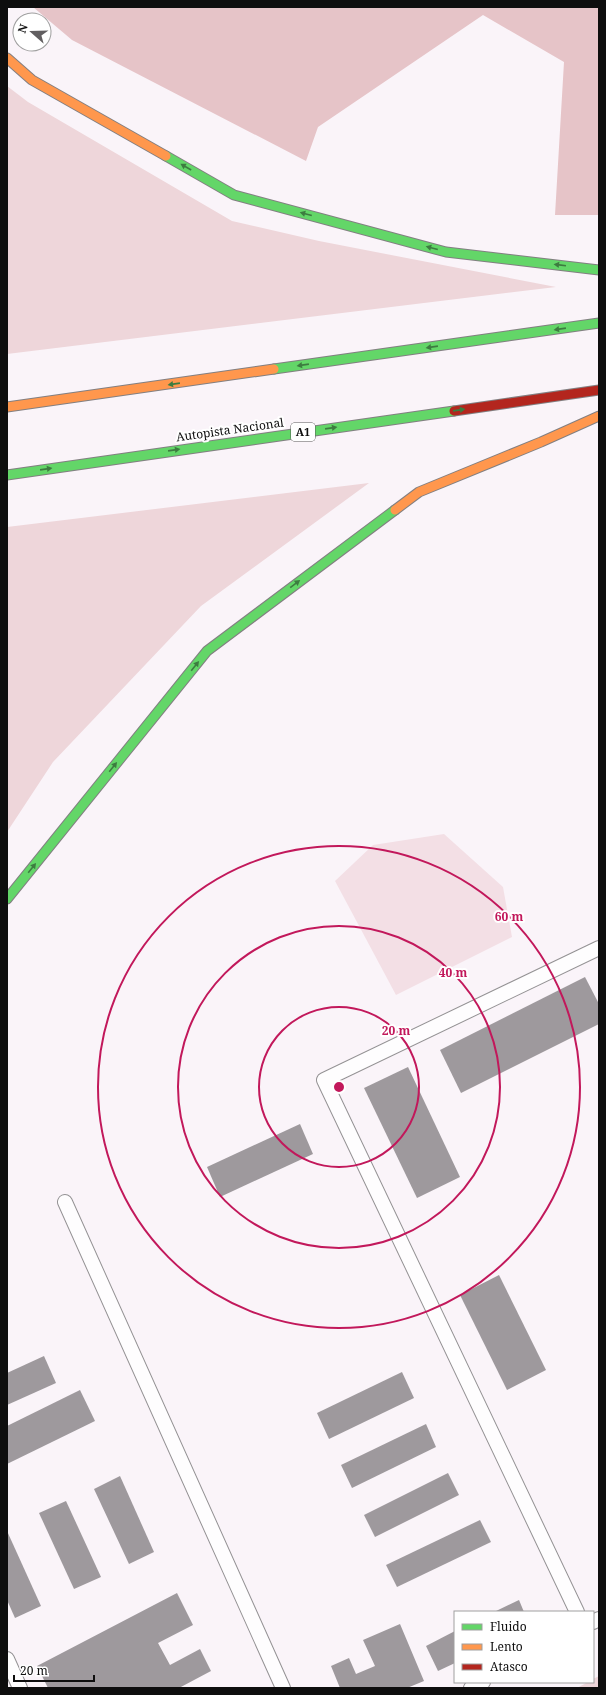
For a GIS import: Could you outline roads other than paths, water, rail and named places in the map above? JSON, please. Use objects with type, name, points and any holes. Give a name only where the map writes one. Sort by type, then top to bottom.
[{"type":"highway","points":[[7,58],[32,80],[234,195],[446,252],[599,270]]},
{"type":"highway","points":[[7,407],[599,323]]},
{"type":"highway","name":"Autopista Nacional","points":[[7,475],[599,390]]},
{"type":"highway","points":[[7,899],[207,651],[419,492],[541,442],[599,416]]},
{"type":"lane","points":[[577,1611],[324,1080],[599,948]]},
{"type":"lane","points":[[65,1202],[283,1688]]},
{"type":"lane","points":[[7,1659],[20,1688]]},
{"type":"lane","points":[[472,1688],[481,1683]]}]
